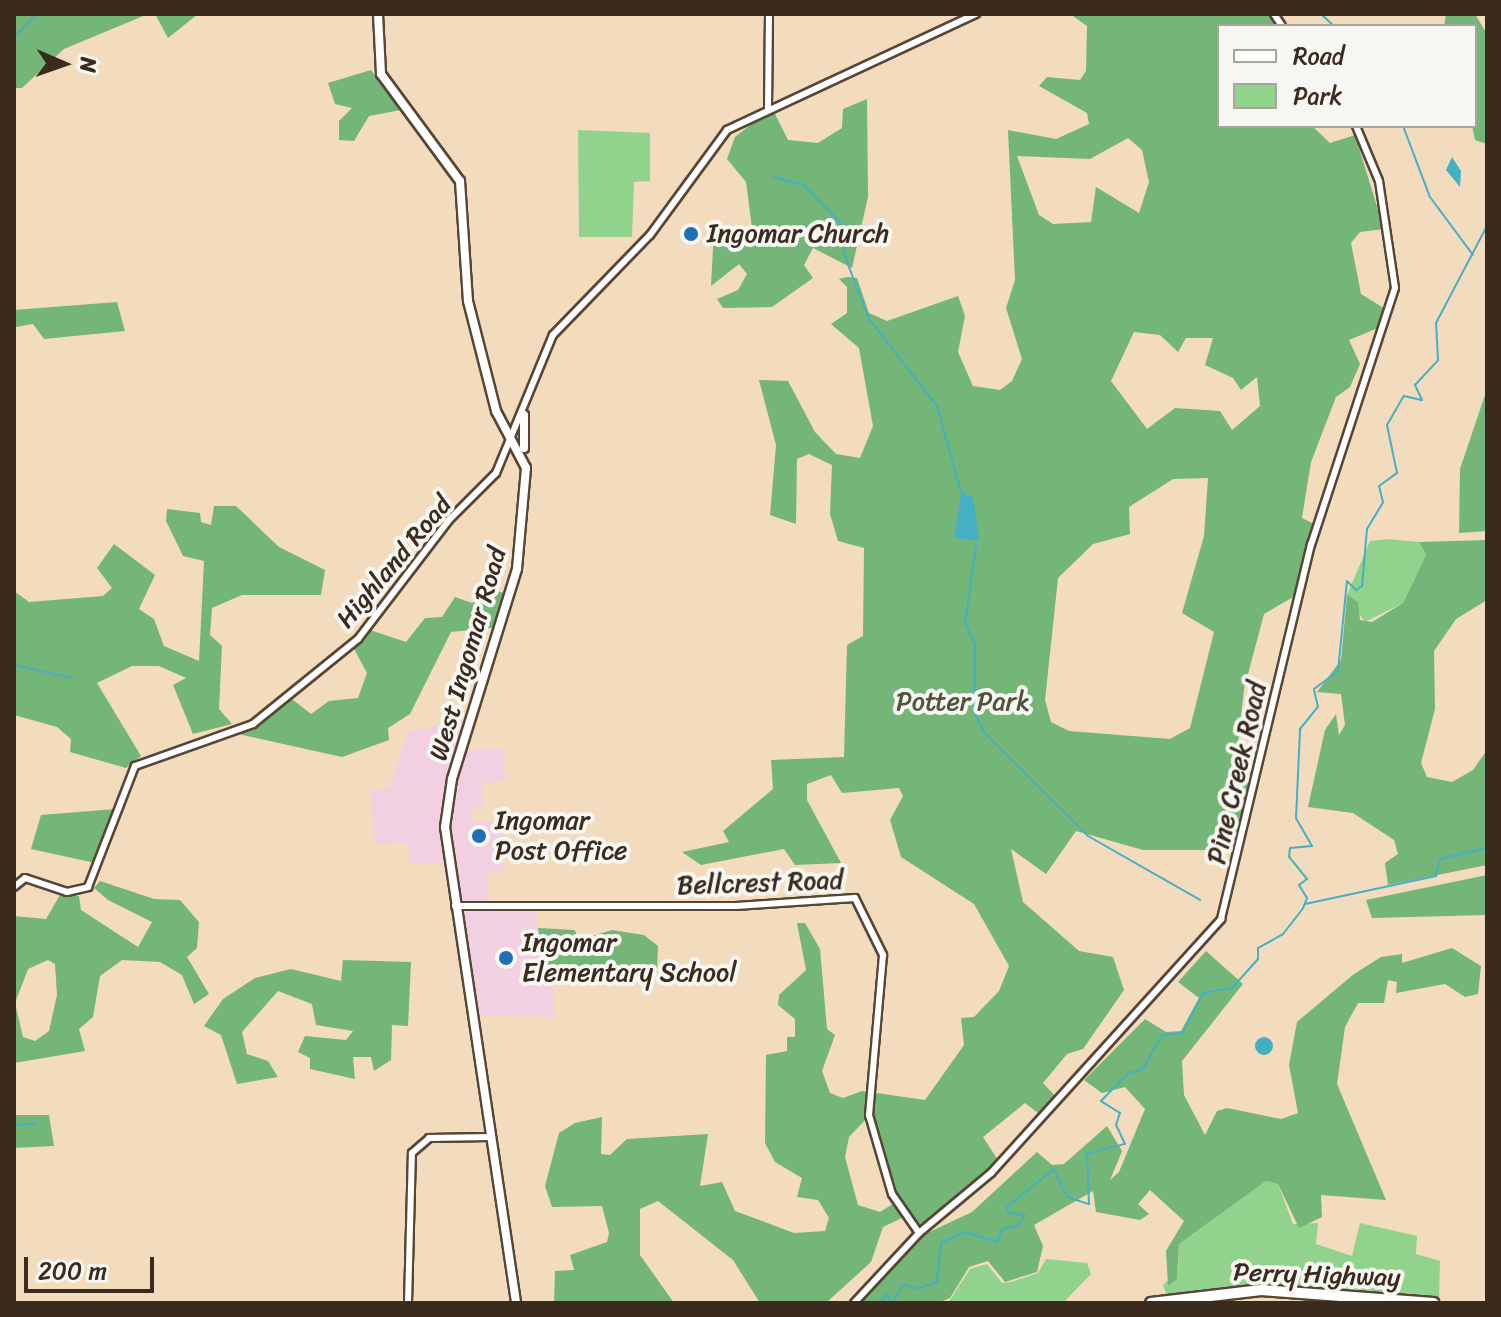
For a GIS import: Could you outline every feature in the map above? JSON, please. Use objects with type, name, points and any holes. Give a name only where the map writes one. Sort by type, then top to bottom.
[{"type":"highway","name":"Perry Highway","points":[[1151,1303],[1276,1290],[1434,1303]]},
{"type":"highway","name":"Perry Highway","points":[[1182,1303],[1261,1296],[1373,1303]]},
{"type":"main road","name":"West Ingomar Road","points":[[378,14],[381,74],[460,181],[468,301],[496,411],[516,439],[525,461],[517,569],[447,802],[454,906],[516,1303]]},
{"type":"main road","points":[[524,415],[525,461]]},
{"type":"street","points":[[768,109],[769,14]]},
{"type":"street","points":[[516,439],[557,330],[648,237],[720,137],[768,109],[976,14]]},
{"type":"street","name":"Pine Creek Road","points":[[854,1303],[919,1233],[991,1173],[1079,1082],[1204,945],[1224,911],[1311,545],[1395,288],[1379,181],[1357,128]]},
{"type":"street","name":"Highland Road","points":[[14,887],[25,878],[67,892],[91,884],[135,766],[253,724],[330,664],[382,612],[449,520],[484,490],[516,439]]},
{"type":"street","name":"Bellcrest Road","points":[[454,906],[736,906],[855,898],[883,955],[869,1115],[892,1194],[919,1233]]},
{"type":"street","points":[[408,1303],[412,1153],[429,1138],[490,1137]]},
{"type":"shaded area","points":[[471,718],[447,802],[449,864],[410,864],[408,843],[375,844],[370,791],[389,789],[408,732]]},
{"type":"shaded area","points":[[502,748],[505,781],[482,783],[483,807],[471,808],[471,821],[501,821],[503,872],[487,873],[487,903],[457,902],[448,824],[455,780],[464,751]]},
{"type":"shaded area","name":"Ingomar Elementary School","points":[[535,910],[547,973],[554,974],[554,1017],[477,1015],[460,912]]},
{"type":"green space","points":[[14,14],[148,14],[64,49],[22,88],[14,88]]},
{"type":"green space","points":[[155,14],[198,14],[168,38]]},
{"type":"green space","name":"Potter Park","points":[[1070,14],[1270,14],[1278,24],[1217,24],[1217,128],[1314,128],[1330,143],[1355,135],[1384,229],[1360,232],[1351,243],[1361,294],[1387,310],[1378,328],[1349,340],[1360,364],[1350,387],[1336,397],[1311,462],[1302,518],[1314,524],[1295,596],[1264,614],[1244,689],[1236,763],[1251,787],[1236,850],[1143,850],[1076,831],[1046,874],[1011,849],[1023,902],[1079,951],[1113,957],[1124,990],[1083,1049],[1067,1054],[1043,1083],[1058,1099],[1042,1116],[1025,1103],[983,1137],[1000,1163],[919,1233],[906,1216],[883,1227],[871,1262],[826,1303],[760,1303],[733,1260],[658,1201],[640,1209],[640,1255],[674,1303],[554,1303],[555,1271],[574,1270],[570,1255],[607,1242],[609,1233],[602,1206],[552,1207],[545,1186],[559,1133],[575,1123],[602,1117],[601,1154],[610,1155],[627,1139],[708,1134],[700,1186],[722,1182],[735,1211],[794,1233],[825,1231],[829,1218],[818,1200],[797,1197],[802,1178],[775,1162],[765,1143],[766,1055],[787,1051],[787,1037],[795,1037],[795,1019],[778,1005],[779,995],[806,970],[797,923],[805,923],[820,949],[827,1029],[835,1035],[822,1071],[830,1093],[843,1098],[862,1091],[925,1100],[964,1045],[961,1018],[974,1017],[999,991],[1009,966],[974,904],[901,857],[890,820],[903,796],[899,788],[842,793],[831,775],[807,784],[807,800],[841,863],[795,865],[784,849],[701,865],[682,852],[729,842],[723,831],[773,789],[771,760],[844,757],[847,645],[863,636],[864,548],[838,541],[830,514],[832,465],[809,454],[797,459],[796,524],[770,515],[776,445],[759,380],[788,381],[815,432],[836,454],[860,458],[873,426],[859,348],[831,324],[847,313],[847,287],[839,279],[847,277],[857,278],[869,313],[887,321],[958,296],[965,316],[958,352],[973,386],[1000,390],[1012,381],[1022,359],[1006,308],[1015,280],[1008,130],[1056,139],[1089,124],[1087,113],[1039,86],[1047,77],[1080,80],[1086,71],[1087,26]],"holes":[[[1128,138],[1142,150],[1149,182],[1139,213],[1096,187],[1091,222],[1053,224],[1039,215],[1017,156],[1090,159]],[[1134,332],[1160,335],[1178,352],[1186,338],[1213,338],[1205,365],[1233,378],[1241,390],[1257,377],[1260,406],[1232,430],[1220,411],[1175,408],[1147,429],[1111,381]],[[1208,478],[1204,536],[1182,613],[1214,632],[1190,728],[1170,739],[1069,731],[1051,722],[1045,700],[1058,578],[1093,544],[1130,534],[1129,507],[1173,479]],[[869,1116],[896,1202],[880,1212],[858,1205],[845,1157],[849,1137]]]},
{"type":"green space","points":[[1446,14],[1475,14],[1487,34],[1487,144],[1475,140],[1472,128],[1477,128],[1477,24],[1444,24]]},
{"type":"green space","points":[[371,70],[401,110],[369,116],[354,141],[339,140],[339,121],[352,108],[335,104],[328,83]]},
{"type":"green space","points":[[867,99],[868,197],[852,268],[813,248],[804,265],[813,278],[772,307],[723,308],[717,299],[738,290],[747,274],[739,264],[711,286],[714,229],[752,228],[746,182],[727,159],[735,137],[772,108],[788,140],[818,143],[842,128],[843,109]]},
{"type":"green space","points":[[578,130],[650,133],[650,181],[634,182],[632,237],[579,237]]},
{"type":"green space","points":[[117,302],[125,331],[44,339],[33,324],[16,327],[14,338],[14,310]]},
{"type":"green space","points":[[1487,389],[1487,531],[1459,533],[1460,469]]},
{"type":"green space","points":[[214,506],[236,506],[279,547],[325,570],[321,595],[242,595],[212,608],[210,635],[222,646],[219,709],[232,724],[193,734],[173,685],[186,678],[159,666],[132,666],[97,683],[141,756],[126,768],[70,752],[71,739],[57,727],[14,715],[14,591],[29,602],[103,596],[112,588],[97,568],[114,544],[155,575],[139,609],[154,619],[164,646],[199,661],[204,561],[183,556],[166,521],[167,509],[200,513],[201,522],[211,525]]},
{"type":"green space","points":[[1487,540],[1487,600],[1456,619],[1434,651],[1435,709],[1421,763],[1427,777],[1452,782],[1473,770],[1487,750],[1487,865],[1388,885],[1385,863],[1398,854],[1394,840],[1353,813],[1308,807],[1325,730],[1336,714],[1339,735],[1345,725],[1341,694],[1317,692],[1341,660],[1347,595],[1358,602],[1360,620],[1372,622],[1403,603],[1426,555],[1419,542]]},
{"type":"green space","points":[[1370,541],[1419,542],[1426,555],[1403,603],[1365,622],[1347,595]]},
{"type":"green space","points":[[496,591],[510,594],[500,627],[451,632],[410,714],[388,728],[389,740],[342,757],[229,732],[288,696],[311,714],[329,701],[358,698],[367,673],[352,645],[367,629],[406,642],[425,618],[442,617],[455,597],[472,603]]},
{"type":"green space","points":[[115,809],[100,864],[31,849],[41,815]]},
{"type":"green space","points":[[1487,875],[1487,915],[1372,918],[1366,900]]},
{"type":"green space","points":[[100,881],[154,899],[180,900],[199,922],[197,948],[187,957],[209,994],[194,1004],[182,975],[160,962],[122,960],[100,976],[93,1017],[79,1029],[85,1051],[14,1063],[14,916],[46,919],[60,895],[79,896],[81,910],[138,947],[152,922],[108,900],[94,888]],"holes":[[[48,960],[55,964],[57,995],[49,1031],[35,1041],[23,1037],[15,1003],[28,969]]]},
{"type":"green space","points":[[538,928],[575,930],[581,948],[589,937],[612,930],[644,935],[658,946],[657,972],[547,973]]},
{"type":"green space","points":[[1452,948],[1481,966],[1478,994],[1465,997],[1445,984],[1396,993],[1397,982],[1388,980],[1384,1003],[1358,1003],[1345,1027],[1337,1084],[1386,1200],[1321,1195],[1322,1217],[1299,1228],[1278,1184],[1266,1181],[1179,1244],[1177,1279],[1168,1286],[1166,1251],[1184,1221],[1150,1190],[1138,1204],[1149,1214],[1140,1220],[1096,1212],[1093,1191],[1034,1225],[1043,1246],[1037,1272],[1005,1282],[988,1261],[969,1267],[950,1298],[938,1303],[859,1303],[923,1235],[972,1212],[1037,1152],[1052,1165],[1064,1164],[1107,1126],[1122,1151],[1110,1180],[1119,1172],[1145,1109],[1125,1087],[1102,1093],[1084,1080],[1145,1019],[1166,1032],[1181,1031],[1199,998],[1178,982],[1206,951],[1243,984],[1182,1061],[1184,1095],[1205,1135],[1217,1111],[1227,1108],[1281,1119],[1298,1113],[1289,1065],[1297,1022],[1354,974],[1381,957],[1402,954],[1402,963]]},
{"type":"green space","points":[[343,960],[411,962],[408,1026],[392,1025],[391,1060],[374,1071],[371,1057],[353,1057],[355,1079],[310,1069],[310,1058],[298,1052],[305,1036],[346,1040],[353,1031],[316,1025],[312,1004],[278,991],[242,1032],[247,1054],[268,1061],[278,1077],[237,1084],[221,1035],[204,1026],[223,999],[255,978],[291,969],[341,981]]},
{"type":"green space","points":[[14,1115],[49,1115],[54,1146],[14,1148]]},
{"type":"green space","points":[[1266,1181],[1278,1184],[1293,1224],[1318,1223],[1316,1244],[1352,1256],[1360,1223],[1417,1236],[1416,1254],[1440,1261],[1439,1299],[1276,1286],[1167,1296],[1163,1285],[1178,1270],[1179,1244]]},
{"type":"green space","points":[[1046,1259],[1087,1263],[1091,1274],[1063,1303],[948,1303],[970,1269],[987,1264],[1002,1283],[1011,1282],[1038,1273]]},
{"type":"water","points":[[1452,157],[1461,171],[1460,187],[1446,170]]},
{"type":"water","points":[[961,492],[973,497],[979,541],[954,538]]},
{"type":"water","points":[[1260,1037],[1268,1037],[1273,1046],[1271,1053],[1260,1055],[1255,1050],[1255,1042]]},
{"type":"waterway","points":[[14,37],[37,14]]},
{"type":"waterway","points":[[1321,14],[1332,24]]},
{"type":"waterway","points":[[1404,128],[1430,197],[1473,255]]},
{"type":"waterway","points":[[774,177],[804,185],[845,228],[844,254],[869,319],[937,406],[961,492]]},
{"type":"waterway","points":[[893,1303],[903,1284],[917,1289],[937,1282],[941,1243],[965,1232],[997,1242],[1002,1229],[1018,1226],[1025,1215],[1008,1213],[1007,1207],[1054,1169],[1067,1197],[1089,1204],[1087,1154],[1125,1144],[1116,1125],[1120,1113],[1101,1101],[1128,1073],[1142,1070],[1162,1035],[1182,1033],[1203,993],[1232,988],[1258,959],[1258,948],[1283,934],[1303,908],[1307,898],[1299,885],[1307,879],[1289,857],[1290,848],[1312,846],[1296,818],[1300,729],[1318,707],[1314,689],[1338,671],[1347,581],[1356,590],[1362,586],[1367,529],[1383,502],[1379,486],[1397,473],[1387,425],[1404,396],[1422,400],[1415,385],[1438,360],[1436,323],[1487,226]]},
{"type":"waterway","points":[[976,544],[965,623],[975,644],[975,713],[983,731],[1088,836],[1200,900]]},
{"type":"waterway","points":[[14,665],[72,678]]},
{"type":"waterway","points":[[1305,904],[1436,876],[1440,859],[1487,848]]},
{"type":"waterway","points":[[14,1125],[36,1124]]},
{"type":"waterway","points":[[881,1303],[887,1294],[892,1302]]},
{"type":"place","name":"Ingomar Church","points":[[691,234]]},
{"type":"place","name":"Ingomar Post Office","points":[[479,836]]},
{"type":"place","name":"Ingomar Elementary School","points":[[506,958]]}]
